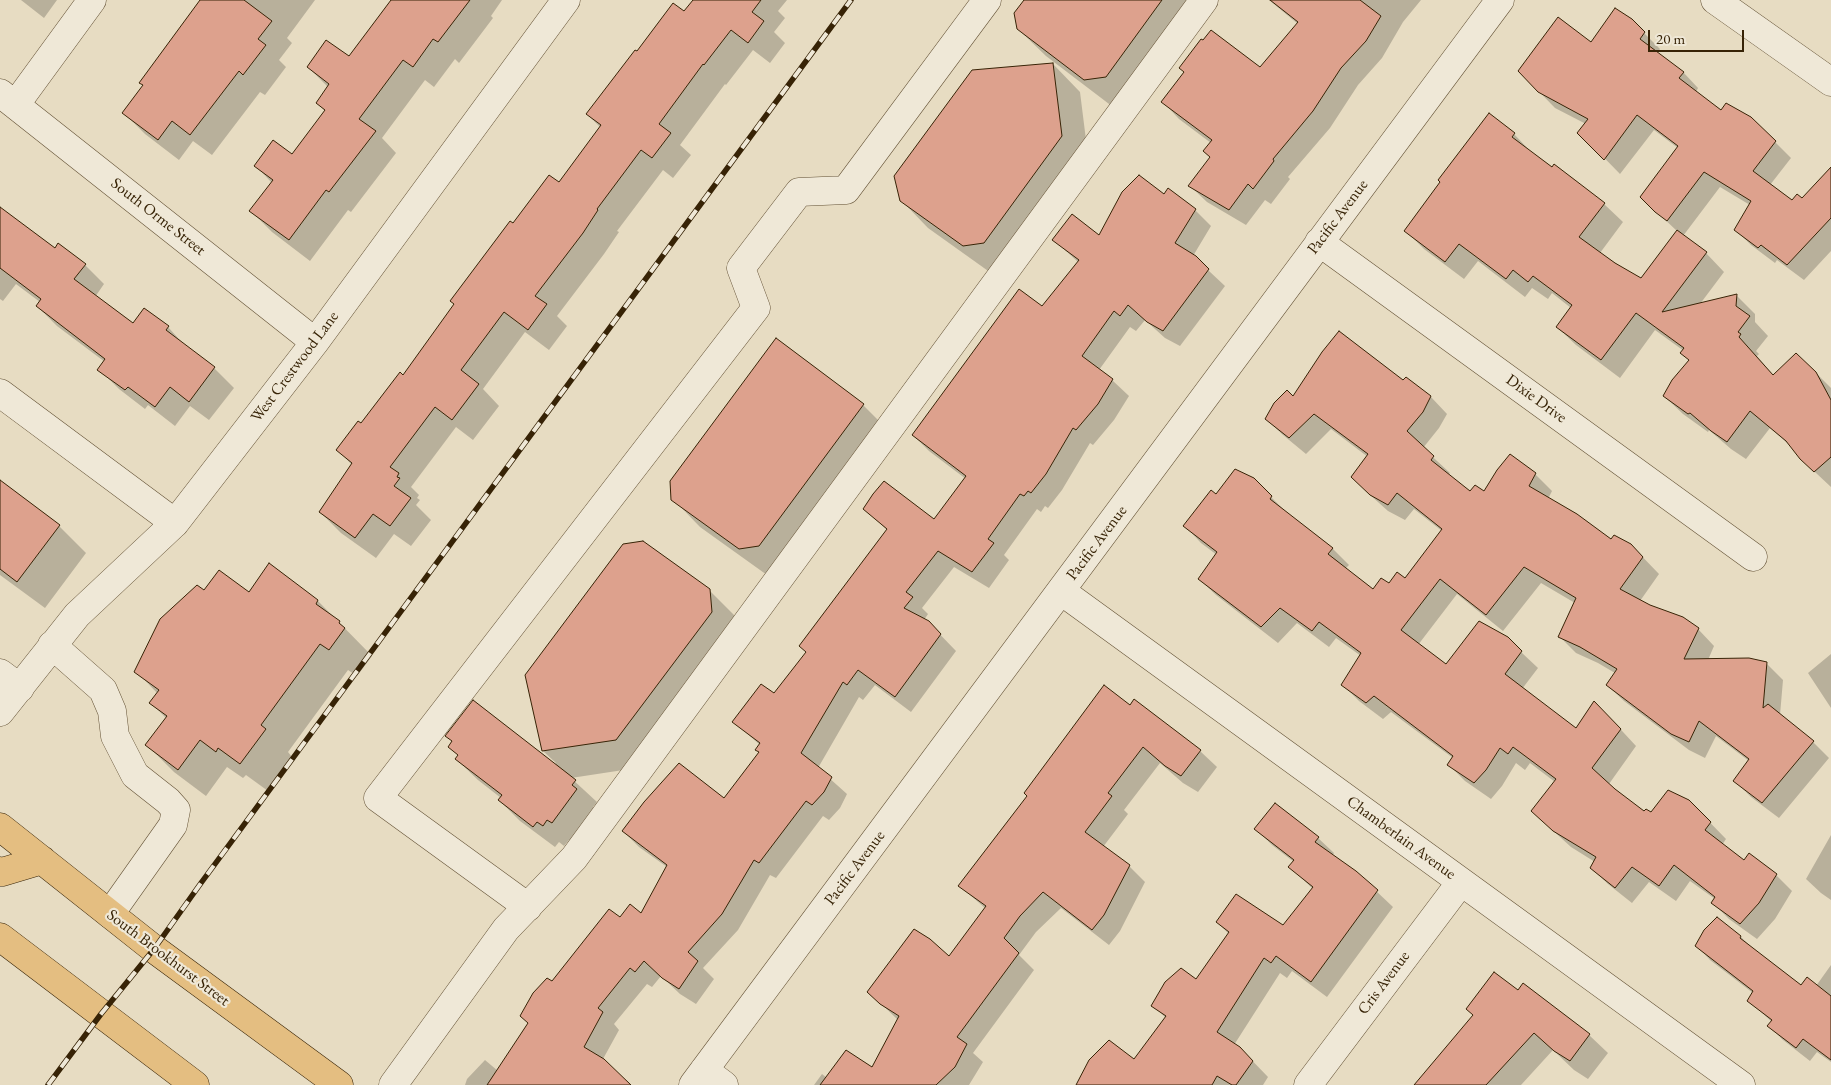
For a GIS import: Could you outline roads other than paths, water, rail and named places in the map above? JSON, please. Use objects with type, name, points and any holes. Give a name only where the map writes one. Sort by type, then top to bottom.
[{"type":"main road","name":"South Brookhurst Street","points":[[0,827],[110,914],[339,1085]]},
{"type":"main road","points":[[0,872],[42,860]]},
{"type":"main road","points":[[0,937],[195,1085]]},
{"type":"street","points":[[8,98],[92,0]]},
{"type":"street","name":"West Crestwood Lane","points":[[0,712],[10,680],[52,645],[77,615],[175,524],[315,342],[566,0]]},
{"type":"street","points":[[528,907],[378,798],[756,308],[741,268],[798,192],[846,190],[987,0]]},
{"type":"street","points":[[393,1085],[506,929],[574,858],[1204,0]]},
{"type":"street","name":"Pacific Avenue","points":[[707,1080],[1061,591],[1500,0]]},
{"type":"street","points":[[1715,0],[1831,82]]},
{"type":"street","name":"South Orme Street","points":[[8,98],[315,342]]},
{"type":"street","name":"Dixie Drive","points":[[1319,242],[1754,557]]},
{"type":"street","points":[[0,393],[175,524]]},
{"type":"street","name":"Chamberlain Avenue","points":[[1061,591],[1740,1085]]},
{"type":"street","points":[[52,645],[103,690],[112,711],[115,736],[135,776],[168,801],[176,810],[173,825],[110,914]]},
{"type":"street","name":"Cris Avenue","points":[[1308,1085],[1461,882]]},
{"type":"railway","points":[[48,1085],[101,1014],[154,949],[851,0]]}]
